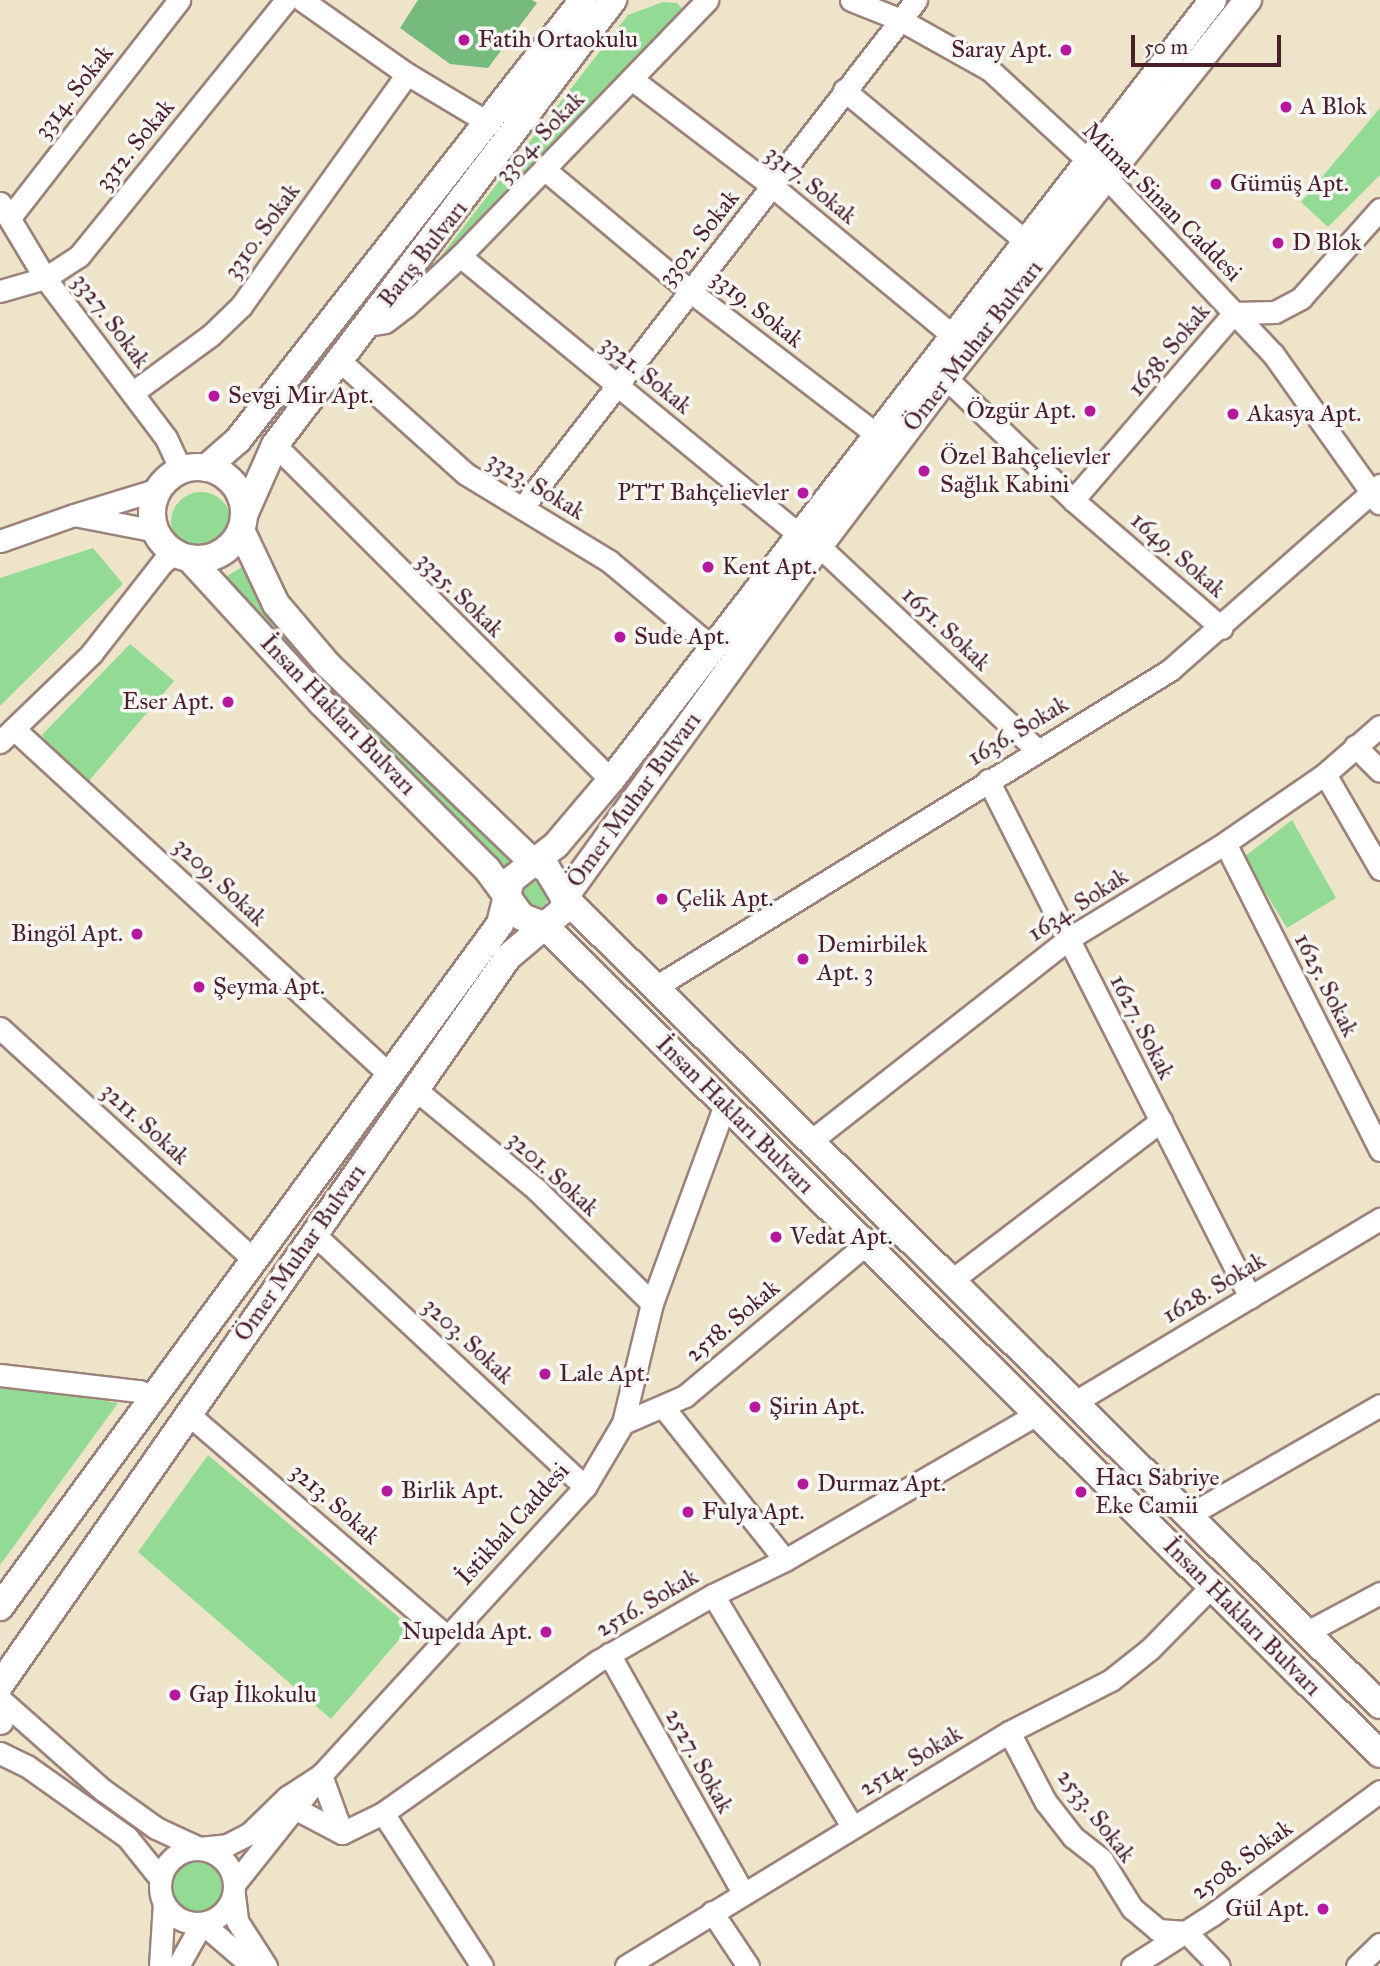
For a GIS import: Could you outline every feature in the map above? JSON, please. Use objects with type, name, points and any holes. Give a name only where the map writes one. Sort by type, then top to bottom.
[{"type":"main road","name":"Barış Bulvarı","points":[[193,469],[232,446],[489,123],[583,0]]},
{"type":"main road","name":"Barış Bulvarı","points":[[243,523],[275,445],[613,0]]},
{"type":"main road","name":"Ömer Muhar Bulvarı","points":[[0,1685],[187,1413],[315,1235],[508,957],[562,911],[565,897],[809,540],[876,434],[1213,0]]},
{"type":"main road","name":"Ömer Muhar Bulvarı","points":[[0,1607],[500,924],[504,898],[511,880],[556,845],[611,780],[712,647],[809,540],[946,378],[1248,0]]},
{"type":"main road","points":[[193,469],[218,471],[238,489],[243,523],[221,554],[183,556],[156,531],[153,502],[159,489],[193,469]]},
{"type":"main road","name":"İnsan Hakları Bulvarı","points":[[243,523],[276,604],[328,665],[533,862],[547,869],[565,897],[1380,1705]]},
{"type":"main road","name":"İnsan Hakları Bulvarı","points":[[183,556],[322,704],[487,869],[504,898],[522,917],[544,925],[1380,1754]]},
{"type":"main road","points":[[0,1708],[0,1721]]},
{"type":"street","name":"3314. Sokak","points":[[5,209],[179,0]]},
{"type":"street","name":"3312. Sokak","points":[[0,291],[45,278],[79,256],[286,0]]},
{"type":"street","points":[[302,0],[407,74],[489,123]]},
{"type":"street","name":"3304. Sokak","points":[[368,325],[384,322],[405,307],[460,256],[708,0]]},
{"type":"street","name":"Mimar Sinan Caddesi","points":[[851,0],[900,19],[990,70],[1085,162],[1107,178],[1273,354],[1377,494]]},
{"type":"street","name":"3302. Sokak","points":[[522,508],[916,0]]},
{"type":"street","name":"3310. Sokak","points":[[132,393],[211,335],[240,306],[407,74]]},
{"type":"street","name":"3317. Sokak","points":[[633,80],[772,186],[952,335]]},
{"type":"street","points":[[844,90],[1024,240]]},
{"type":"street","name":"3319. Sokak","points":[[544,169],[691,292],[876,434]]},
{"type":"street","name":"3327. Sokak","points":[[5,209],[45,278],[166,438],[193,469]]},
{"type":"street","name":"1638. Sokak","points":[[1073,500],[1234,313],[1275,312],[1301,298],[1380,209]]},
{"type":"street","name":"3321. Sokak","points":[[460,256],[809,540]]},
{"type":"street","name":"3323. Sokak","points":[[340,361],[466,474],[609,561],[712,647]]},
{"type":"street","name":"1649. Sokak","points":[[946,378],[1073,500],[1222,628]]},
{"type":"street","name":"3325. Sokak","points":[[275,445],[611,780]]},
{"type":"street","points":[[0,541],[159,489]]},
{"type":"street","name":"1636. Sokak","points":[[657,986],[1170,670],[1377,494]]},
{"type":"street","points":[[74,515],[156,531]]},
{"type":"street","name":"1651. Sokak","points":[[809,540],[1037,750]]},
{"type":"street","points":[[7,735],[91,654],[163,562],[183,556]]},
{"type":"street","name":"1634. Sokak","points":[[812,1140],[1068,939],[1225,843],[1325,774],[1380,726]]},
{"type":"street","name":"3209. Sokak","points":[[7,735],[390,1074]]},
{"type":"street","points":[[1355,746],[1380,771]]},
{"type":"street","points":[[1325,774],[1380,869]]},
{"type":"street","name":"1627. Sokak","points":[[988,780],[1250,1297]]},
{"type":"street","name":"1625. Sokak","points":[[1225,843],[1380,1150]]},
{"type":"street","name":"3211. Sokak","points":[[0,1028],[254,1260]]},
{"type":"street","name":"3201. Sokak","points":[[415,1088],[537,1191],[652,1303]]},
{"type":"street","name":"İstikbal Caddesi","points":[[321,1775],[585,1487],[623,1423],[652,1303],[725,1105]]},
{"type":"street","points":[[952,1280],[1161,1121]]},
{"type":"street","name":"1628. Sokak","points":[[1075,1402],[1380,1219]]},
{"type":"street","name":"3203. Sokak","points":[[315,1235],[585,1487]]},
{"type":"street","name":"2518. Sokak","points":[[623,1423],[664,1408],[866,1244]]},
{"type":"street","points":[[0,1375],[139,1391],[153,1397]]},
{"type":"street","points":[[1189,1515],[1380,1405]]},
{"type":"street","points":[[664,1408],[785,1560]]},
{"type":"street","name":"3213. Sokak","points":[[187,1413],[447,1637]]},
{"type":"street","name":"2516. Sokak","points":[[342,1833],[383,1813],[609,1654],[713,1595],[785,1560],[1037,1413]]},
{"type":"street","name":"2514. Sokak","points":[[626,1966],[1009,1732],[1111,1680],[1150,1649],[1211,1587]]},
{"type":"street","points":[[1307,1632],[1380,1592]]},
{"type":"street","points":[[713,1595],[852,1826]]},
{"type":"street","name":"2527. Sokak","points":[[609,1654],[743,1893]]},
{"type":"street","points":[[0,1699],[103,1790],[156,1828],[227,1863],[234,1889],[237,1921],[266,1966]]},
{"type":"street","name":"2533. Sokak","points":[[1009,1732],[1045,1801],[1073,1837],[1102,1860],[1132,1908],[1158,1930],[1186,1932]]},
{"type":"street","points":[[0,1753],[27,1766],[127,1837],[160,1878],[164,1903],[160,1966]]},
{"type":"street","points":[[178,1966],[202,1923],[222,1914],[234,1889],[321,1775]]},
{"type":"street","points":[[321,1775],[342,1833]]},
{"type":"street","points":[[160,1878],[178,1853],[227,1845],[250,1834],[287,1797],[321,1775]]},
{"type":"street","name":"2508. Sokak","points":[[1132,1966],[1186,1932],[1380,1791]]},
{"type":"street","points":[[296,1810],[342,1833]]},
{"type":"street","points":[[383,1813],[482,1966]]},
{"type":"street","points":[[164,1903],[180,1919],[202,1923],[252,1966]]},
{"type":"street","points":[[712,1912],[748,1966]]},
{"type":"street","points":[[1186,1932],[1219,1966]]},
{"type":"street","points":[[1357,1966],[1380,1944]]},
{"type":"green space","name":"Fatih Ortaokulu","points":[[418,0],[532,0],[537,3],[488,68],[450,64],[400,28]]},
{"type":"green space","points":[[663,2],[677,3],[685,12],[427,274],[628,15]]},
{"type":"green space","points":[[1380,108],[1380,175],[1328,227],[1301,202]]},
{"type":"green space","points":[[195,492],[207,492],[226,505],[231,522],[229,534],[218,547],[207,552],[195,552],[176,539],[171,528],[171,516],[184,497]]},
{"type":"green space","points":[[93,548],[123,584],[0,706],[0,578]]},
{"type":"green space","points":[[242,567],[506,851],[512,861],[506,869],[341,709],[224,578]]},
{"type":"green space","points":[[130,644],[174,681],[88,782],[51,749],[42,735]]},
{"type":"green space","points":[[1292,820],[1336,898],[1287,928],[1244,857]]},
{"type":"green space","points":[[534,879],[545,883],[549,894],[545,905],[534,909],[523,905],[519,894],[523,883]]},
{"type":"green space","points":[[0,1384],[118,1403],[0,1565]]},
{"type":"green space","points":[[208,1455],[410,1627],[331,1719],[138,1552]]},
{"type":"green space","points":[[196,1862],[215,1869],[222,1888],[215,1907],[196,1914],[177,1907],[170,1888],[177,1869]]},
{"type":"place","name":"Fatih Ortaokulu","points":[[464,40]]},
{"type":"place","name":"Saray Apt.","points":[[1066,50]]},
{"type":"place","name":"A Blok","points":[[1286,107]]},
{"type":"place","name":"Gümüş Apt.","points":[[1216,184]]},
{"type":"place","name":"D Blok","points":[[1278,243]]},
{"type":"place","name":"Sevgi Mir Apt.","points":[[214,396]]},
{"type":"place","name":"Özgür Apt.","points":[[1090,411]]},
{"type":"place","name":"Akasya Apt.","points":[[1233,414]]},
{"type":"place","name":"Özel Bahçelievler Sağlık Kabini","points":[[924,471]]},
{"type":"place","name":"PTT Bahçelievler","points":[[803,493]]},
{"type":"place","name":"Kent Apt.","points":[[708,567]]},
{"type":"place","name":"Sude Apt.","points":[[620,637]]},
{"type":"place","name":"Eser Apt.","points":[[228,702]]},
{"type":"place","name":"Çelik Apt.","points":[[662,899]]},
{"type":"place","name":"Bingöl Apt.","points":[[137,934]]},
{"type":"place","name":"Demirbilek Apt. 3","points":[[803,959]]},
{"type":"place","name":"Şeyma Apt.","points":[[199,987]]},
{"type":"place","name":"Vedat Apt.","points":[[776,1237]]},
{"type":"place","name":"Lale Apt.","points":[[545,1374]]},
{"type":"place","name":"Şirin Apt.","points":[[755,1407]]},
{"type":"place","name":"Durmaz Apt.","points":[[803,1484]]},
{"type":"place","name":"Birlik Apt.","points":[[387,1491]]},
{"type":"place","name":"Hacı Sabriye Eke Camii","points":[[1081,1492]]},
{"type":"place","name":"Fulya Apt.","points":[[688,1512]]},
{"type":"place","name":"Nupelda Apt.","points":[[546,1632]]},
{"type":"place","name":"Gap İlkokulu","points":[[175,1695]]},
{"type":"place","name":"Gül Apt.","points":[[1323,1909]]}]
